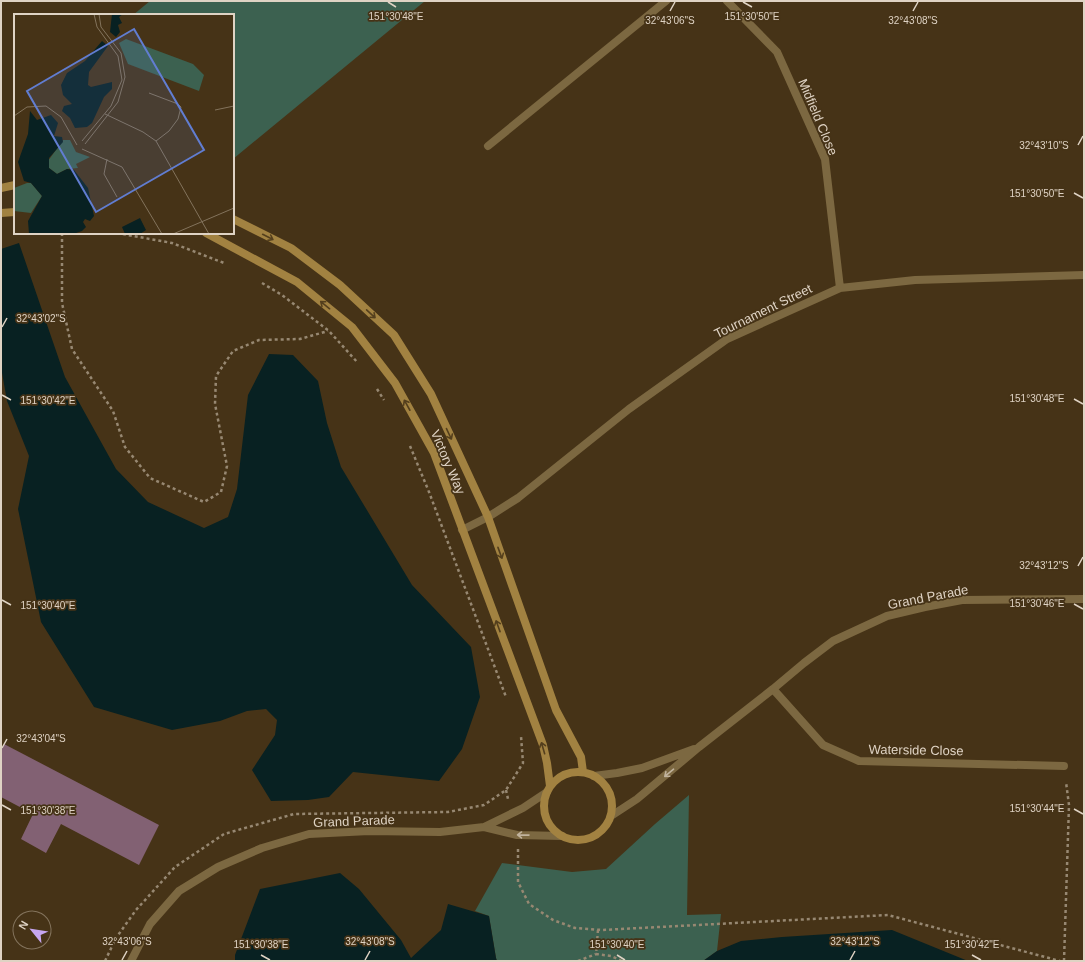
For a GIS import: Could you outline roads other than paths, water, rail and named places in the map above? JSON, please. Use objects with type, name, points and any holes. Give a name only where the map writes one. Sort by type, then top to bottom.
[{"type":"street","points":[[488,146],[666,1]]},
{"type":"street","name":"Midfield Close","points":[[727,1],[776,52],[825,158],[840,288]]},
{"type":"street","points":[[1,188],[14,185]]},
{"type":"street","points":[[1,213],[14,212]]},
{"type":"street","name":"Victory Way","points":[[234,220],[291,248],[340,285],[394,335],[431,394],[488,518],[556,710],[581,757],[583,772]]},
{"type":"street","name":"Victory Way","points":[[208,234],[297,282],[352,327],[395,383],[434,453],[543,745],[547,763],[548,789]]},
{"type":"street","name":"Tournament Street","points":[[462,530],[488,518],[518,498],[629,409],[727,339],[840,288],[915,280],[1084,275]]},
{"type":"street","name":"Grand Parade","points":[[610,816],[637,799],[699,747],[833,641],[887,616],[962,600],[1084,599]]},
{"type":"street","name":"Waterside Close","points":[[773,689],[823,745],[859,761],[1064,766]]},
{"type":"street","name":"Grand Parade","points":[[594,776],[642,768],[699,747]]},
{"type":"street","points":[[571,772],[583,772],[594,776],[603,783],[610,793],[612,804],[610,816],[605,826],[591,837],[586,839],[574,839],[562,836],[553,829],[546,819],[544,807],[548,789],[560,777],[571,772]]},
{"type":"street","name":"Grand Parade","points":[[131,961],[150,924],[179,891],[218,866],[262,848],[309,834],[370,831],[440,832],[484,827],[523,808],[548,789]]},
{"type":"street","name":"Grand Parade","points":[[484,827],[517,835],[562,836]]},
{"type":"water","points":[[19,243],[65,377],[116,469],[148,502],[204,528],[228,517],[237,489],[248,395],[269,354],[293,355],[318,381],[327,423],[341,467],[412,585],[471,647],[480,697],[462,749],[439,781],[353,772],[329,797],[308,800],[271,801],[252,770],[275,735],[277,720],[266,709],[247,711],[220,721],[172,730],[94,707],[41,622],[18,509],[29,456],[7,401],[1,367],[1,249]]},
{"type":"water","points":[[340,873],[359,889],[401,940],[411,958],[441,930],[448,904],[489,916],[497,961],[235,961],[235,955],[260,889]]},
{"type":"water","points":[[892,930],[968,961],[703,961],[717,951],[741,941]]}]
